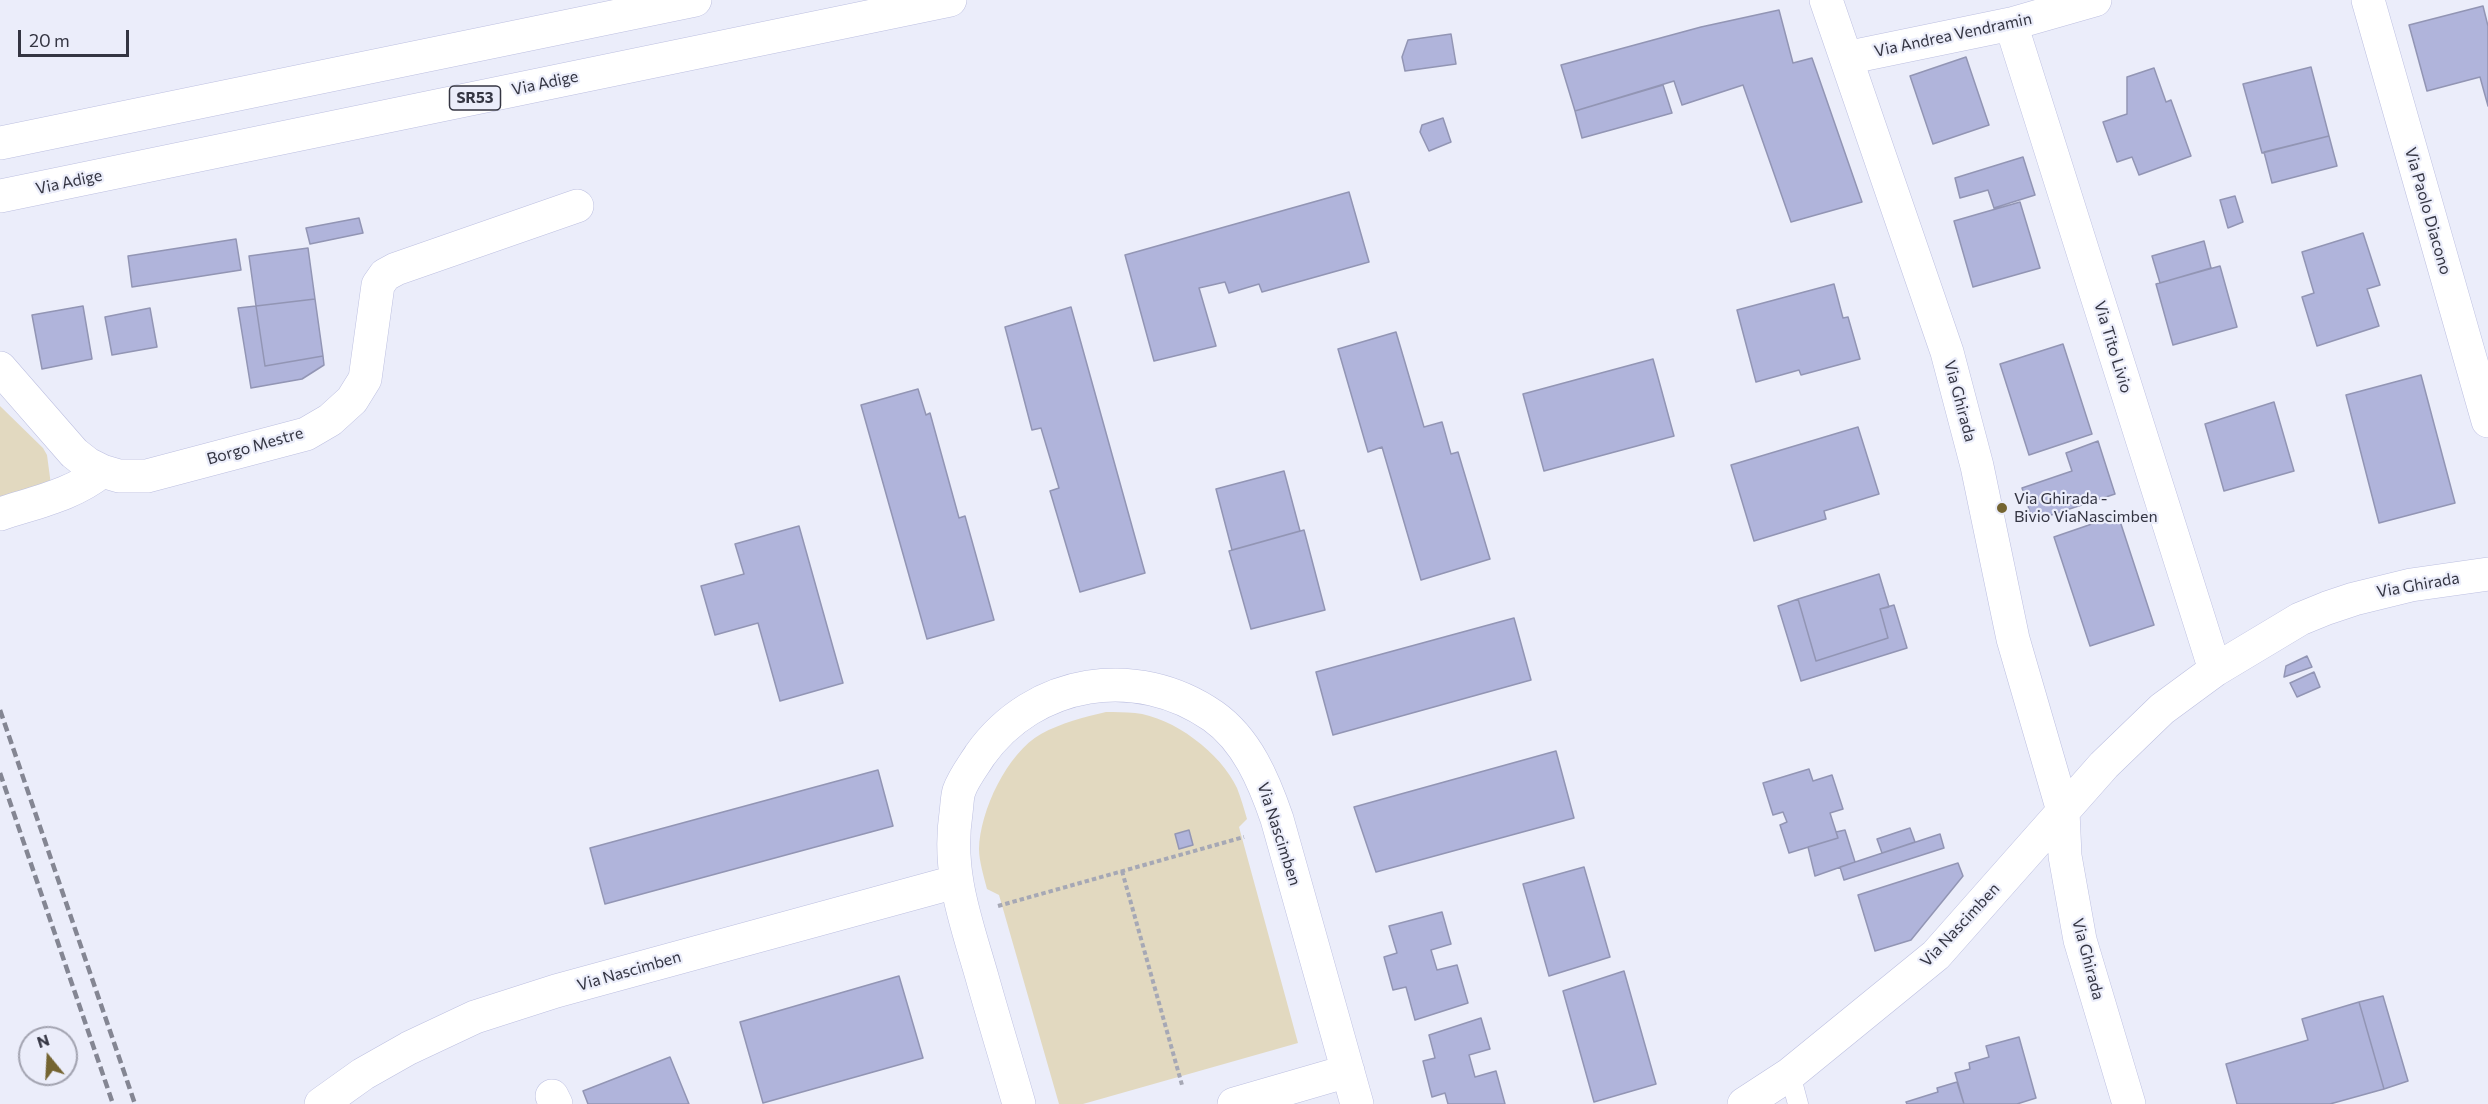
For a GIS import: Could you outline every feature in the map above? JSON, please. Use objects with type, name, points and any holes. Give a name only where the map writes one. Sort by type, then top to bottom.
[{"type":"main road","points":[[0,143],[695,0]]},
{"type":"main road","name":"Via Adige","points":[[0,196],[950,0]]},
{"type":"main road","name":"Via Ghirada","points":[[1826,0],[1947,352],[1977,466],[2013,639],[2063,811],[2065,856],[2080,940],[2129,1104]]},
{"type":"main road","name":"Via Andrea Vendramin","points":[[1846,58],[2011,24],[2095,0]]},
{"type":"main road","name":"Via Paolo Diacono","points":[[2368,0],[2488,421]]},
{"type":"main road","name":"Via Tito Livio","points":[[2011,24],[2215,670]]},
{"type":"main road","name":"Borgo Mestre","points":[[0,368],[74,453],[88,464],[119,476],[147,476],[306,434],[330,420],[352,400],[365,379],[378,285],[385,275],[396,269],[577,206]]},
{"type":"main road","points":[[0,514],[71,491],[102,471]]},
{"type":"main road","name":"Via Ghirada","points":[[2063,811],[2104,765],[2162,709],[2215,670],[2300,619],[2354,598],[2411,585],[2488,574]]},
{"type":"main road","name":"Via Nascimben","points":[[1019,1104],[955,882],[953,836],[959,791],[993,738],[1009,724],[1044,701],[1067,692],[1105,684],[1145,686],[1181,696],[1215,717],[1239,742],[1264,782],[1357,1104]]},
{"type":"main road","name":"Via Nascimben","points":[[1753,1101],[1794,1089],[1936,955],[2063,811]]},
{"type":"main road","name":"Via Nascimben","points":[[321,1104],[363,1074],[400,1053],[475,1017],[556,991],[955,882]]},
{"type":"main road","points":[[1234,1104],[1348,1071]]},
{"type":"path","points":[[997,906],[1244,837]]},
{"type":"path","points":[[1122,871],[1182,1085]]},
{"type":"shaded area","points":[[0,406],[43,448],[47,455],[51,485],[0,503]]},
{"type":"shaded area","points":[[1106,712],[1135,713],[1165,721],[1208,750],[1230,775],[1237,788],[1247,819],[1239,827],[1298,1043],[1083,1104],[1059,1104],[999,895],[987,889],[979,849],[984,818],[990,801],[1017,755],[1041,734],[1081,718]]},
{"type":"building","points":[[2483,6],[2488,26],[2488,106],[2480,77],[2427,91],[2409,25]]},
{"type":"building","points":[[1779,10],[1793,63],[1812,58],[1862,202],[1791,222],[1743,85],[1682,105],[1674,81],[1575,111],[1561,65],[1701,27]]},
{"type":"building","points":[[1451,34],[1456,64],[1405,71],[1402,57],[1408,40]]},
{"type":"building","points":[[1966,57],[1989,125],[1933,144],[1910,76]]},
{"type":"building","points":[[2311,67],[2329,136],[2262,153],[2243,84]]},
{"type":"building","points":[[2154,68],[2166,102],[2171,100],[2191,156],[2139,175],[2132,157],[2117,162],[2103,122],[2127,114],[2127,77]]},
{"type":"building","points":[[1663,85],[1672,113],[1582,138],[1575,111]]},
{"type":"building","points":[[1443,118],[1451,142],[1429,151],[1420,132],[1422,125]]},
{"type":"building","points":[[2329,136],[2337,166],[2272,183],[2264,152]]},
{"type":"building","points":[[2023,157],[2035,195],[1994,208],[1988,190],[1960,198],[1955,178]]},
{"type":"building","points":[[1349,192],[1369,262],[1262,292],[1259,284],[1229,293],[1225,282],[1199,288],[1216,346],[1154,361],[1125,255]]},
{"type":"building","points":[[2235,196],[2243,222],[2228,228],[2220,200]]},
{"type":"building","points":[[2020,202],[2040,268],[1973,287],[1954,221]]},
{"type":"building","points":[[359,218],[363,233],[310,244],[306,228]]},
{"type":"building","points":[[2363,233],[2380,285],[2367,289],[2379,326],[2317,346],[2302,297],[2314,293],[2302,252]]},
{"type":"building","points":[[236,239],[241,270],[132,287],[128,256]]},
{"type":"building","points":[[2204,241],[2211,268],[2160,283],[2152,256]]},
{"type":"building","points":[[308,248],[315,299],[256,306],[249,256]]},
{"type":"building","points":[[2220,266],[2237,327],[2173,345],[2156,284]]},
{"type":"building","points":[[1834,284],[1843,318],[1848,317],[1860,359],[1801,375],[1799,370],[1756,382],[1737,310]]},
{"type":"building","points":[[315,299],[323,356],[265,366],[256,306]]},
{"type":"building","points":[[83,306],[92,359],[42,369],[32,315]]},
{"type":"building","points":[[256,306],[265,366],[323,356],[324,365],[302,379],[251,388],[238,308]]},
{"type":"building","points":[[1071,307],[1145,573],[1080,592],[1050,491],[1059,488],[1041,428],[1032,430],[1005,327]]},
{"type":"building","points":[[150,308],[157,347],[112,355],[105,317]]},
{"type":"building","points":[[1396,332],[1424,427],[1442,422],[1451,454],[1458,452],[1490,559],[1421,580],[1382,447],[1368,452],[1338,349]]},
{"type":"building","points":[[2063,344],[2092,434],[2029,455],[2000,364]]},
{"type":"building","points":[[1653,359],[1674,436],[1544,471],[1523,394]]},
{"type":"building","points":[[2421,375],[2455,503],[2379,523],[2346,395]]},
{"type":"building","points":[[918,389],[926,415],[930,413],[959,518],[965,516],[994,620],[927,639],[861,405]]},
{"type":"building","points":[[2274,402],[2294,471],[2224,491],[2205,424]]},
{"type":"building","points":[[1858,427],[1879,494],[1824,511],[1826,519],[1754,541],[1731,465]]},
{"type":"building","points":[[2098,441],[2115,494],[2033,521],[2022,488],[2072,471],[2066,453]]},
{"type":"building","points":[[1284,471],[1300,531],[1232,550],[1216,489]]},
{"type":"building","points":[[2118,515],[2154,625],[2090,646],[2054,537]]},
{"type":"building","points":[[799,526],[843,683],[780,701],[758,623],[715,635],[701,586],[744,574],[735,544]]},
{"type":"building","points":[[1304,530],[1325,610],[1251,629],[1229,551]]},
{"type":"building","points":[[1879,574],[1889,607],[1880,609],[1888,638],[1816,661],[1798,599]]},
{"type":"building","points":[[1798,599],[1816,661],[1888,638],[1880,609],[1894,605],[1907,648],[1801,681],[1778,606]]},
{"type":"building","points":[[1514,618],[1531,680],[1333,735],[1316,672]]},
{"type":"building","points":[[2307,656],[2312,667],[2284,677],[2286,666]]},
{"type":"building","points":[[2314,672],[2320,687],[2297,697],[2290,683]]},
{"type":"building","points":[[1556,751],[1574,818],[1376,872],[1354,807]]},
{"type":"building","points":[[1809,769],[1813,781],[1832,775],[1843,809],[1830,813],[1838,838],[1789,853],[1780,825],[1787,822],[1783,812],[1773,815],[1763,783]]},
{"type":"building","points":[[878,770],[893,826],[605,904],[590,848]]},
{"type":"building","points":[[1910,828],[1915,842],[1882,853],[1877,839]]},
{"type":"building","points":[[1189,830],[1193,845],[1179,849],[1175,834]]},
{"type":"building","points":[[1845,830],[1855,862],[1815,876],[1808,847],[1838,838],[1836,832]]},
{"type":"building","points":[[1940,834],[1944,848],[1844,880],[1840,867]]},
{"type":"building","points":[[1958,863],[1963,876],[1911,940],[1875,951],[1858,895]]},
{"type":"building","points":[[1584,867],[1610,957],[1549,976],[1523,884]]},
{"type":"building","points":[[1442,912],[1451,944],[1431,950],[1437,970],[1457,965],[1468,1003],[1415,1020],[1406,987],[1393,990],[1384,957],[1397,953],[1389,926]]},
{"type":"building","points":[[1624,971],[1656,1084],[1594,1102],[1563,991]]},
{"type":"building","points":[[899,976],[923,1058],[763,1103],[740,1022]]},
{"type":"building","points":[[2383,996],[2408,1081],[2384,1089],[2359,1002]]},
{"type":"building","points":[[2359,1002],[2384,1089],[2330,1104],[2237,1104],[2226,1064],[2308,1040],[2302,1019]]},
{"type":"building","points":[[1481,1018],[1490,1049],[1469,1055],[1475,1077],[1496,1071],[1505,1104],[1448,1104],[1445,1093],[1432,1097],[1423,1061],[1435,1058],[1429,1035]]},
{"type":"building","points":[[2019,1037],[2036,1098],[2017,1104],[1964,1104],[1955,1073],[1970,1069],[1969,1063],[1989,1057],[1986,1046]]},
{"type":"building","points":[[670,1057],[689,1104],[588,1104],[583,1091]]},
{"type":"building","points":[[1957,1082],[1964,1104],[1907,1104],[1906,1102],[1938,1092],[1937,1088]]},
{"type":"railway","points":[[0,710],[135,1104]]},
{"type":"railway","points":[[0,773],[113,1104]]},
{"type":"place","name":"Via Ghirada - Bivio ViaNascimben","points":[[2002,508]]}]
